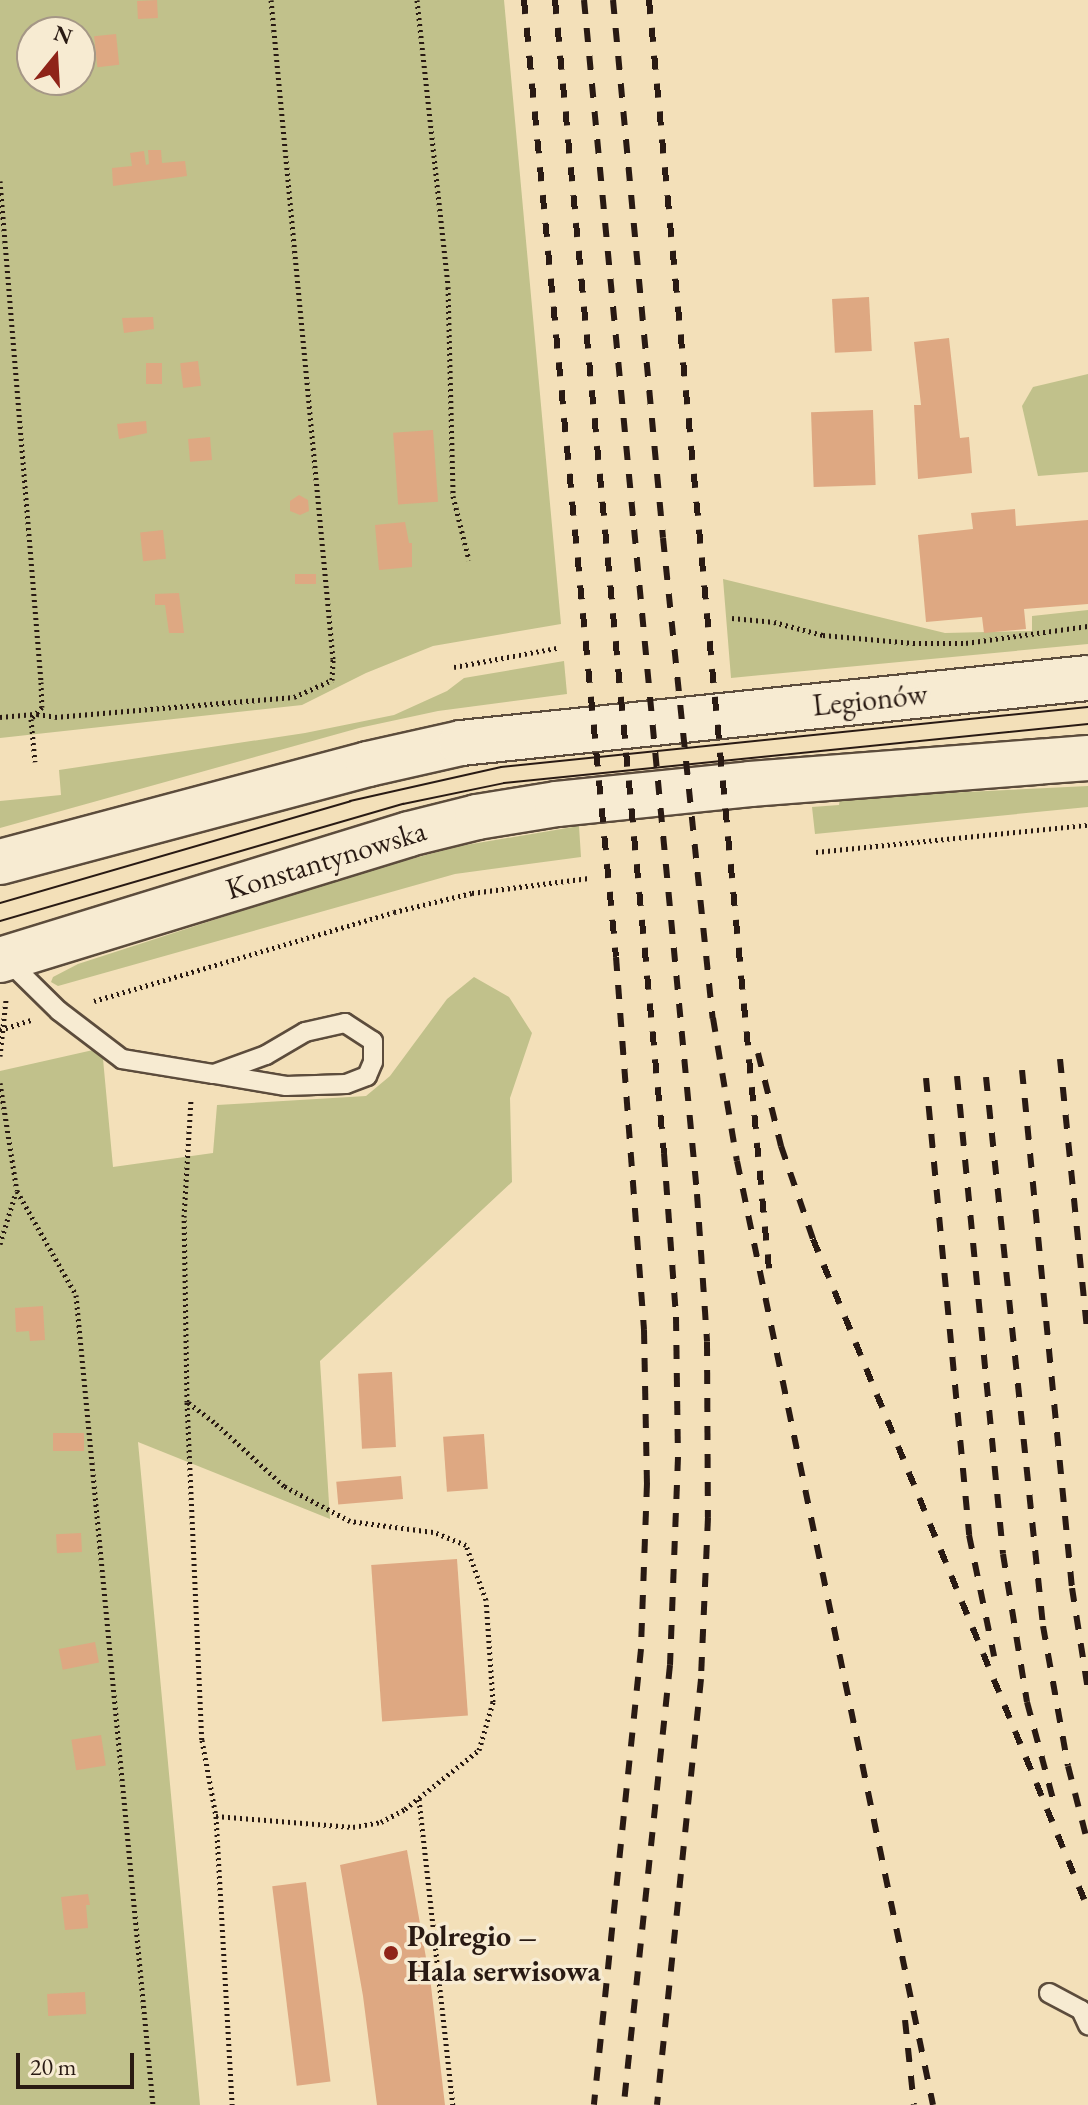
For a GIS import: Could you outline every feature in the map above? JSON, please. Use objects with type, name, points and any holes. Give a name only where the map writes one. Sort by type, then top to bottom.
[{"type":"main road","name":"Legionów","points":[[0,862],[432,749],[488,739],[1088,678]]},
{"type":"main road","name":"Konstantynowska","points":[[3,960],[409,834],[477,817],[557,804],[659,793],[1088,758]]},
{"type":"lane","points":[[3,960],[59,1011],[122,1059],[286,1086],[346,1084],[367,1076],[373,1062],[373,1041],[345,1023],[305,1032],[266,1055],[214,1074]]},
{"type":"lane","points":[[1049,1993],[1081,2010],[1088,2025]]},
{"type":"path","points":[[0,717],[37,714],[55,717],[294,697],[332,680],[333,659],[271,0]]},
{"type":"path","points":[[417,0],[448,287],[453,496],[469,560]]},
{"type":"path","points":[[0,181],[41,682],[42,707],[31,719],[35,762]]},
{"type":"path","points":[[732,618],[774,622],[823,635],[913,643],[966,643],[1088,626]]},
{"type":"path","points":[[454,667],[557,648]]},
{"type":"path","points":[[816,852],[1088,825]]},
{"type":"path","points":[[2,1030],[394,912],[472,893],[589,878]]},
{"type":"path","points":[[0,1056],[3,960]]},
{"type":"path","points":[[192,1071],[184,1217],[187,1402],[202,1740],[216,1816],[232,2105]]},
{"type":"path","points":[[0,1083],[17,1191],[76,1295],[153,2105]]},
{"type":"path","points":[[0,1244],[17,1191]]},
{"type":"path","points":[[187,1402],[214,1422],[284,1486],[350,1521],[433,1532],[466,1545],[486,1600],[493,1702],[479,1750],[419,1798],[381,1822],[353,1827],[216,1816]]},
{"type":"path","points":[[419,1798],[453,2105]]},
{"type":"green space","points":[[0,0],[504,0],[561,624],[433,646],[366,673],[302,705],[0,738]]},
{"type":"green space","points":[[1088,374],[1088,472],[1038,476],[1022,406],[1033,387]]},
{"type":"green space","points":[[723,579],[945,633],[1032,631],[1032,616],[1088,610],[1088,644],[731,678]]},
{"type":"green space","points":[[564,661],[567,694],[438,711],[359,728],[0,828],[0,801],[61,795],[59,770],[305,733],[394,715],[447,691],[464,678]]},
{"type":"green space","points":[[1088,786],[1088,807],[815,834],[812,807],[839,805],[840,798]]},
{"type":"green space","points":[[579,826],[581,857],[455,874],[58,986],[51,982],[53,977],[78,964],[362,872],[460,846]]},
{"type":"green space","points":[[474,977],[509,997],[532,1033],[510,1098],[512,1182],[320,1361],[330,1519],[138,1442],[200,2105],[0,2105],[0,1071],[102,1048],[113,1167],[213,1153],[217,1105],[366,1096],[390,1076],[447,999]]},
{"type":"building","points":[[157,0],[158,18],[138,19],[137,1]]},
{"type":"building","points":[[116,34],[119,65],[97,67],[96,36]]},
{"type":"building","points":[[148,150],[161,150],[162,163],[185,161],[187,176],[113,186],[112,168],[132,166],[130,153],[144,151],[146,165],[149,164]]},
{"type":"building","points":[[869,297],[872,351],[835,353],[832,299]]},
{"type":"building","points":[[153,317],[154,329],[124,333],[122,318]]},
{"type":"building","points":[[949,338],[960,438],[969,437],[972,473],[918,479],[914,405],[921,405],[914,342]]},
{"type":"building","points":[[198,361],[201,386],[183,388],[180,363]]},
{"type":"building","points":[[146,363],[162,363],[162,384],[146,384]]},
{"type":"building","points":[[873,410],[876,485],[814,487],[811,412]]},
{"type":"building","points":[[146,421],[147,433],[119,439],[117,424]]},
{"type":"building","points":[[433,430],[438,502],[398,505],[393,433]]},
{"type":"building","points":[[210,437],[212,460],[190,462],[188,439]]},
{"type":"building","points":[[299,495],[308,500],[309,511],[300,515],[290,511],[290,501]]},
{"type":"building","points":[[1015,509],[1016,526],[1088,520],[1088,604],[1024,609],[1026,629],[984,633],[982,617],[926,622],[918,535],[973,529],[971,513]]},
{"type":"building","points":[[405,522],[409,543],[412,543],[412,567],[379,570],[375,525]]},
{"type":"building","points":[[163,530],[166,559],[143,561],[140,532]]},
{"type":"building","points":[[295,574],[316,574],[316,584],[295,584]]},
{"type":"building","points":[[179,593],[184,633],[169,633],[165,605],[155,605],[155,594]]},
{"type":"building","points":[[43,1306],[45,1340],[30,1341],[29,1331],[16,1332],[15,1308]]},
{"type":"building","points":[[392,1372],[396,1447],[362,1449],[358,1374]]},
{"type":"building","points":[[53,1433],[84,1433],[84,1451],[53,1451]]},
{"type":"building","points":[[484,1434],[488,1489],[447,1492],[443,1437]]},
{"type":"building","points":[[401,1476],[403,1499],[338,1505],[336,1482]]},
{"type":"building","points":[[81,1533],[82,1552],[57,1553],[56,1534]]},
{"type":"building","points":[[457,1559],[468,1716],[382,1722],[371,1565]]},
{"type":"building","points":[[95,1642],[99,1663],[63,1670],[59,1649]]},
{"type":"building","points":[[101,1735],[106,1766],[76,1770],[71,1740]]},
{"type":"building","name":"Polregio – Hala serwisowa","points":[[407,1850],[431,1986],[445,2105],[377,2105],[363,1996],[340,1865]]},
{"type":"building","points":[[306,1882],[330,2082],[297,2086],[272,1886]]},
{"type":"building","points":[[88,1894],[88,1928],[65,1930],[61,1897]]},
{"type":"building","points":[[85,1992],[86,2014],[48,2016],[47,1994]]},
{"type":"tram line","points":[[0,903],[350,801],[501,767],[1088,707]]},
{"type":"tram line","points":[[0,921],[403,804],[504,783],[1088,724]]},
{"type":"railway","points":[[524,0],[616,957],[644,1330],[647,1483],[641,1649],[594,2105]]},
{"type":"railway","points":[[555,0],[664,1153],[676,1317],[678,1457],[670,1665],[624,2105]]},
{"type":"railway","points":[[584,0],[697,1194],[707,1342],[708,1517],[701,1679],[657,2105]]},
{"type":"railway","points":[[613,0],[663,538],[713,1018],[737,1161],[933,2105]]},
{"type":"railway","points":[[649,0],[769,1270]]},
{"type":"railway","points":[[758,1053],[781,1146],[813,1239],[1088,1909]]},
{"type":"railway","points":[[1060,1059],[1088,1338]]},
{"type":"railway","points":[[1022,1070],[1072,1588],[1088,1690]]},
{"type":"railway","points":[[957,1076],[1003,1554],[1027,1702],[1054,1803]]},
{"type":"railway","points":[[986,1077],[1043,1626],[1068,1766],[1088,1844]]},
{"type":"railway","points":[[926,1078],[969,1535],[994,1656]]},
{"type":"railway","points":[[905,2020],[914,2105]]},
{"type":"place","name":"Polregio – Hala serwisowa","points":[[391,1953]]}]
